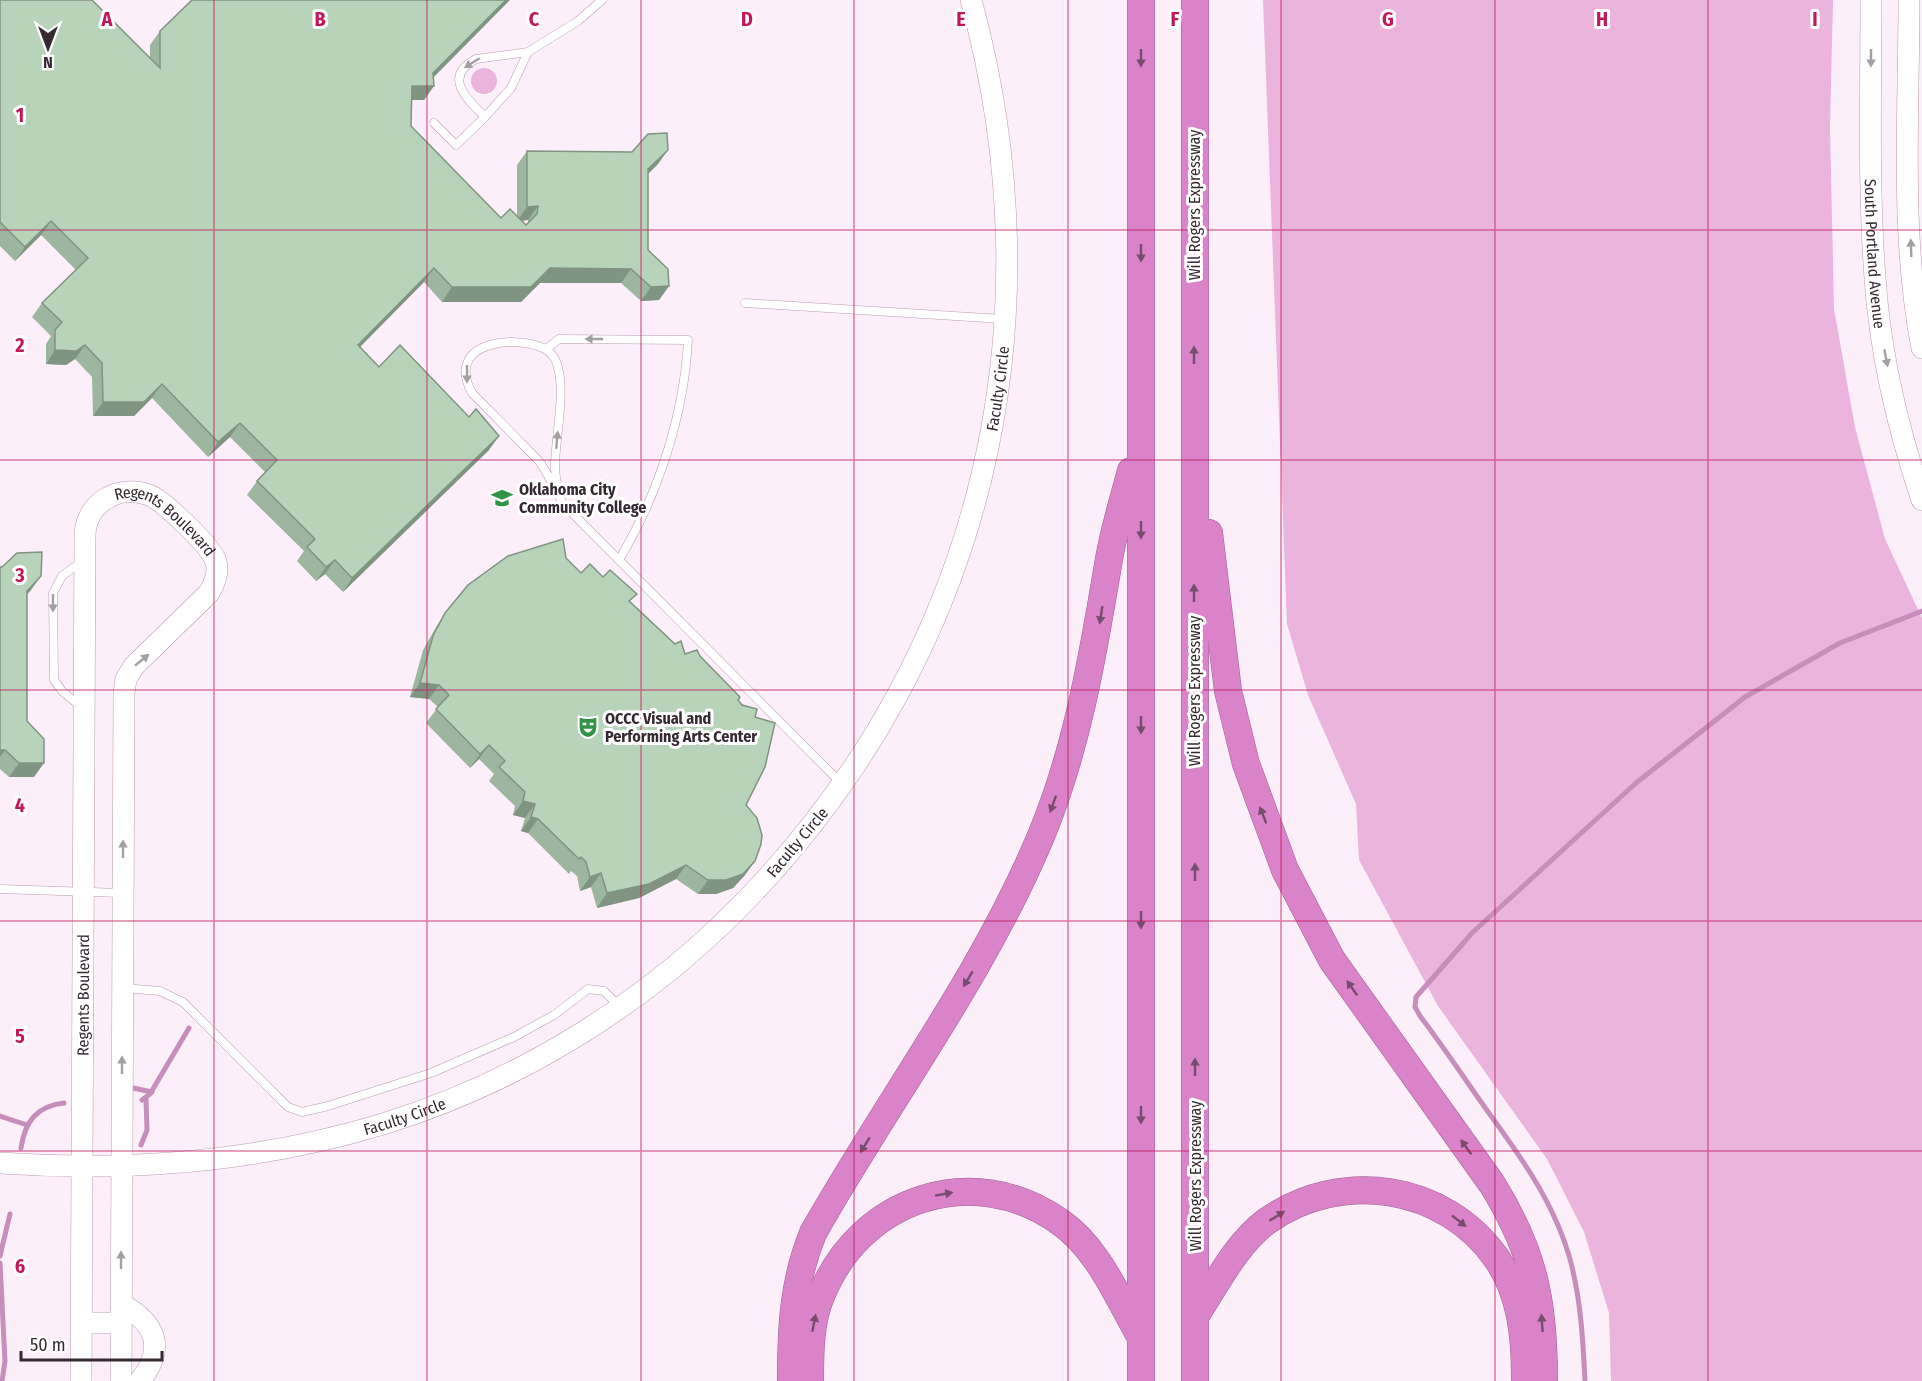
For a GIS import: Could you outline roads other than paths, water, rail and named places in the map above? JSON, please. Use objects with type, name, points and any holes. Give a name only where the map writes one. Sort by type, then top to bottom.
[{"type":"highway","points":[[1141,0],[1141,1381]]},
{"type":"highway","name":"Will Rogers Expressway","points":[[1195,0],[1195,1381]]},
{"type":"highway","points":[[1194,414],[1228,691],[1246,764],[1261,810],[1285,870],[1332,960],[1492,1184],[1514,1219],[1528,1254],[1541,1310],[1544,1381]]},
{"type":"highway","points":[[791,1381],[792,1317],[797,1279],[813,1233],[969,979],[1012,898],[1042,834],[1078,724],[1101,618],[1109,557],[1141,429]]},
{"type":"highway","points":[[1196,1315],[1251,1237],[1281,1212],[1325,1194],[1346,1190],[1397,1193],[1441,1208],[1480,1239],[1498,1260],[1521,1315],[1525,1348],[1525,1381]]},
{"type":"highway","points":[[810,1381],[813,1330],[819,1299],[843,1255],[860,1236],[891,1213],[925,1198],[962,1191],[1004,1195],[1023,1202],[1061,1222],[1080,1239],[1097,1261],[1141,1337]]},
{"type":"street","name":"Faculty Circle","points":[[0,1163],[122,1166],[194,1161],[275,1151],[384,1123],[434,1106],[567,1042],[648,988],[726,922],[798,846],[869,748],[907,681],[953,575],[973,514],[988,451],[1004,319],[1006,237],[999,132],[971,0]]},
{"type":"street","name":"South Portland Avenue","points":[[1871,0],[1875,279],[1884,350],[1898,416],[1922,500]]},
{"type":"street","name":"South Portland Avenue","points":[[1909,0],[1909,206],[1912,272],[1922,348]]},
{"type":"street","name":"Regents Boulevard","points":[[81,1381],[85,526],[94,508],[114,494],[129,493],[147,495],[160,501],[207,549],[215,559],[217,570],[216,583],[209,593],[134,666],[126,679],[124,693],[121,1381]]},
{"type":"street","points":[[82,1323],[121,1313],[140,1314],[153,1335],[154,1359],[140,1381]]},
{"type":"lane","points":[[485,117],[461,91],[460,75],[463,69],[476,58],[528,52],[578,21],[603,0]]},
{"type":"lane","points":[[434,123],[456,145],[511,88],[528,52]]},
{"type":"lane","points":[[745,303],[1004,319]]},
{"type":"lane","points":[[546,349],[559,339],[688,340],[687,362],[674,423],[659,476],[642,519],[620,560]]},
{"type":"lane","points":[[560,498],[555,469],[559,377],[556,362],[546,349],[530,344],[484,345],[477,349],[468,360],[466,377],[472,393],[539,461],[560,498],[843,785]]},
{"type":"lane","points":[[84,710],[62,691],[54,680],[53,593],[62,576],[85,559]]},
{"type":"lane","points":[[0,889],[123,893]]},
{"type":"lane","points":[[122,988],[160,991],[183,1002],[278,1098],[292,1110],[302,1112],[363,1097],[468,1058],[554,1015],[588,989],[604,991],[620,1007]]},
{"type":"waterway","points":[[1585,1381],[1577,1292],[1571,1263],[1556,1221],[1536,1182],[1420,1016],[1415,1007],[1416,997],[1473,932],[1636,783],[1745,697],[1840,643],[1922,611]]},
{"type":"waterway","points":[[142,1100],[150,1094],[189,1028]]},
{"type":"waterway","points":[[133,1088],[152,1092]]},
{"type":"waterway","points":[[141,1145],[147,1130],[146,1099]]},
{"type":"waterway","points":[[21,1148],[26,1130],[34,1116],[46,1108],[64,1103]]},
{"type":"waterway","points":[[0,1116],[27,1125]]},
{"type":"waterway","points":[[0,1256],[10,1214]]},
{"type":"waterway","points":[[0,1263],[5,1361],[2,1381]]},
{"type":"place","name":"Oklahoma City Community College","points":[[502,498]]},
{"type":"place","name":"OCCC Visual and Performing Arts Center","points":[[588,727]]}]
